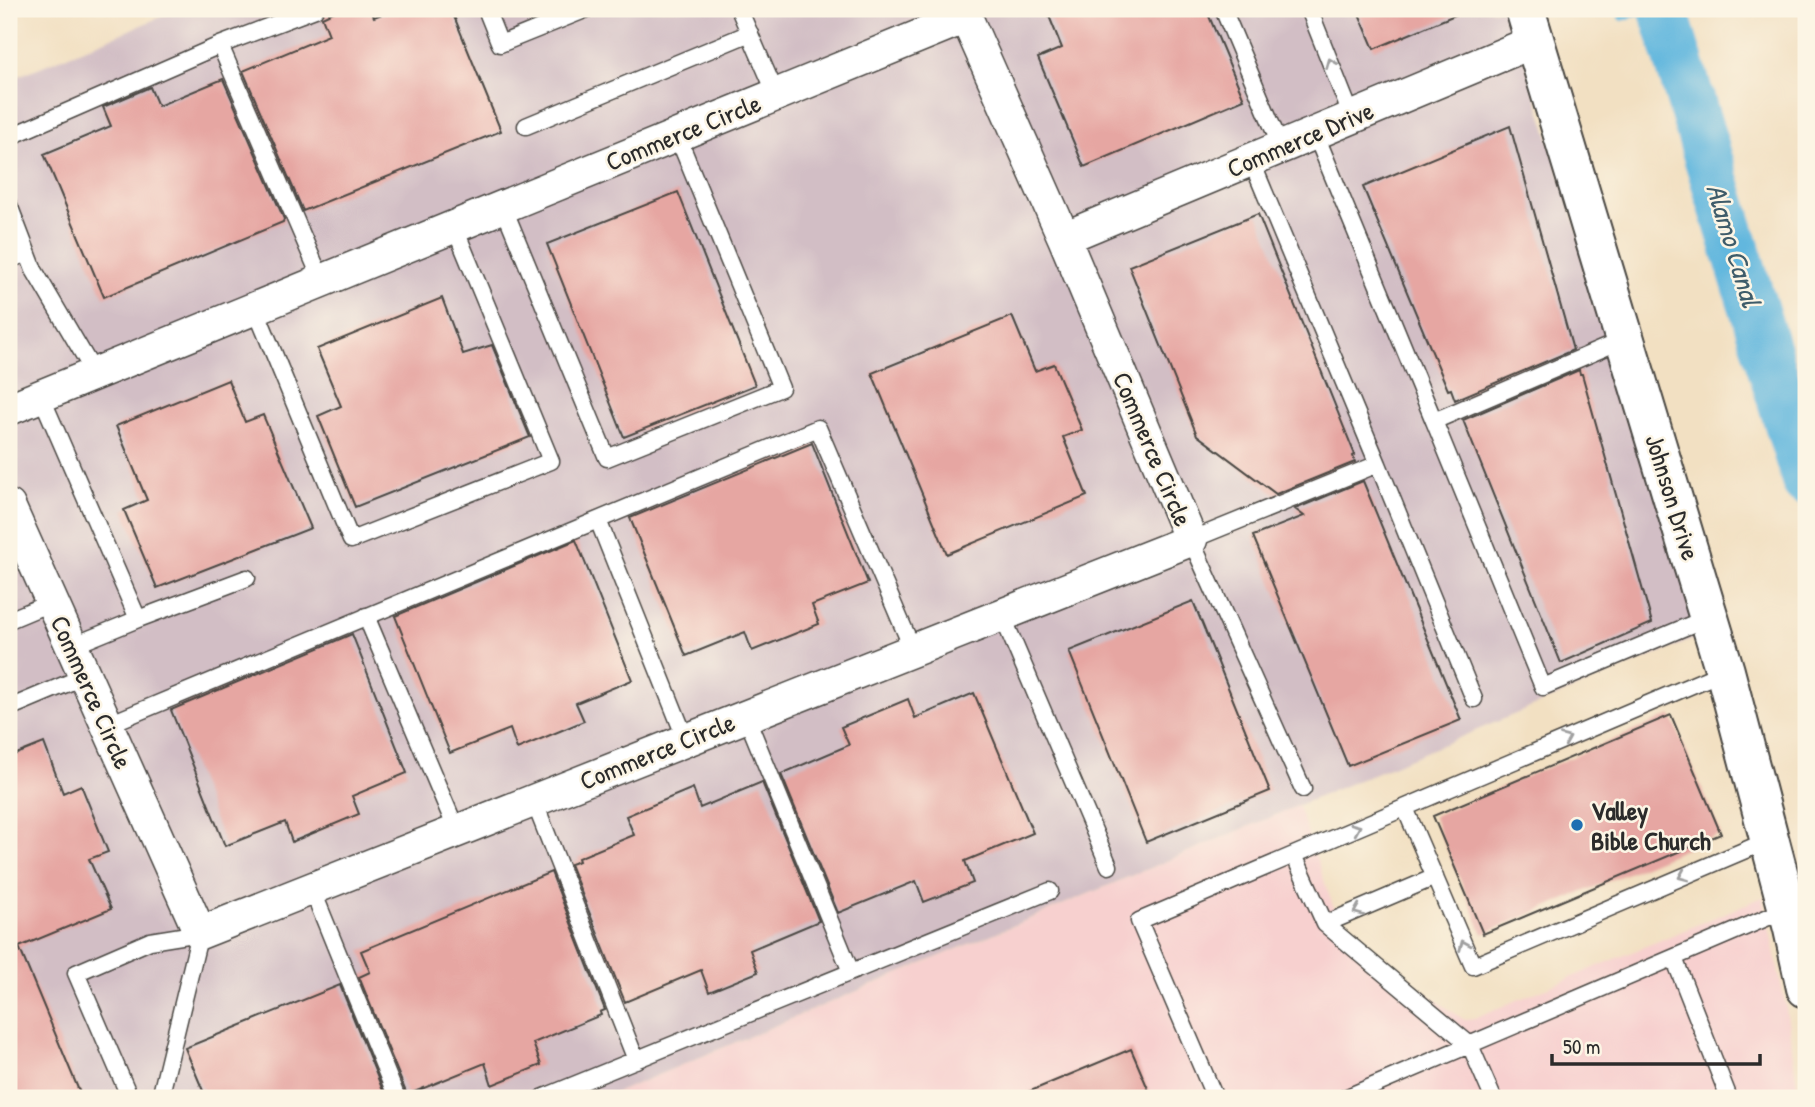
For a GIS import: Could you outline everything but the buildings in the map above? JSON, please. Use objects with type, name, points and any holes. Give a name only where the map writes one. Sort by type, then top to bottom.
[{"type":"street","name":"Commerce Circle","points":[[9,409],[971,15],[1191,540],[200,933],[9,508]]},
{"type":"street","name":"Commerce Drive","points":[[1064,237],[1352,117],[1530,25]]},
{"type":"street","name":"Johnson Drive","points":[[1530,25],[1725,671],[1806,988]]},
{"type":"lane","points":[[9,137],[220,45],[315,9]]},
{"type":"lane","points":[[486,9],[500,44],[587,9]]},
{"type":"lane","points":[[739,9],[776,94]]},
{"type":"lane","points":[[1223,9],[1281,147]]},
{"type":"lane","points":[[1309,9],[1352,117]]},
{"type":"lane","points":[[526,126],[750,33]]},
{"type":"lane","points":[[220,45],[321,281]]},
{"type":"lane","points":[[1315,132],[1543,687],[1709,617]]},
{"type":"lane","points":[[503,206],[607,458],[781,388],[677,135]]},
{"type":"lane","points":[[1251,160],[1474,699]]},
{"type":"lane","points":[[9,205],[34,270],[95,374]]},
{"type":"lane","points":[[255,308],[351,540],[551,461],[454,226]]},
{"type":"lane","points":[[9,260],[27,253]]},
{"type":"lane","points":[[1434,421],[1625,339]]},
{"type":"lane","points":[[41,396],[138,619]]},
{"type":"lane","points":[[107,725],[818,428],[913,650]]},
{"type":"lane","points":[[1303,789],[1191,540],[1378,464]]},
{"type":"lane","points":[[598,520],[685,740]]},
{"type":"lane","points":[[72,646],[247,578]]},
{"type":"lane","points":[[9,620],[52,602]]},
{"type":"lane","points":[[1002,615],[1109,866]]},
{"type":"lane","points":[[366,616],[457,831]]},
{"type":"lane","points":[[1215,1098],[1139,921],[1725,671]]},
{"type":"lane","points":[[9,708],[85,676]]},
{"type":"lane","points":[[746,716],[851,972]]},
{"type":"lane","points":[[534,801],[636,1060]]},
{"type":"lane","points":[[1405,807],[1473,966],[1769,840]]},
{"type":"lane","points":[[1294,855],[1325,925],[1470,1045],[1493,1098]]},
{"type":"lane","points":[[1325,925],[1435,877]]},
{"type":"lane","points":[[312,888],[397,1098]]},
{"type":"lane","points":[[542,1098],[1050,891]]},
{"type":"lane","points":[[1345,1098],[1787,909]]},
{"type":"lane","points":[[130,1098],[76,973],[150,941],[200,933],[160,1098]]},
{"type":"lane","points":[[1674,958],[1729,1098]]},
{"type":"shaded area","points":[[180,9],[1509,9],[1703,635],[603,1098],[9,1098],[9,80]]},
{"type":"shaded area","points":[[1298,806],[1343,934],[1465,1020],[1763,897],[1786,1008],[1799,1098],[604,1098]]},
{"type":"waterway","points":[[1622,17],[1646,9]]},
{"type":"waterway","name":"Alamo Canal","points":[[1663,9],[1806,481]]},
{"type":"place","name":"Valley Bible Church","points":[[1577,825]]}]
